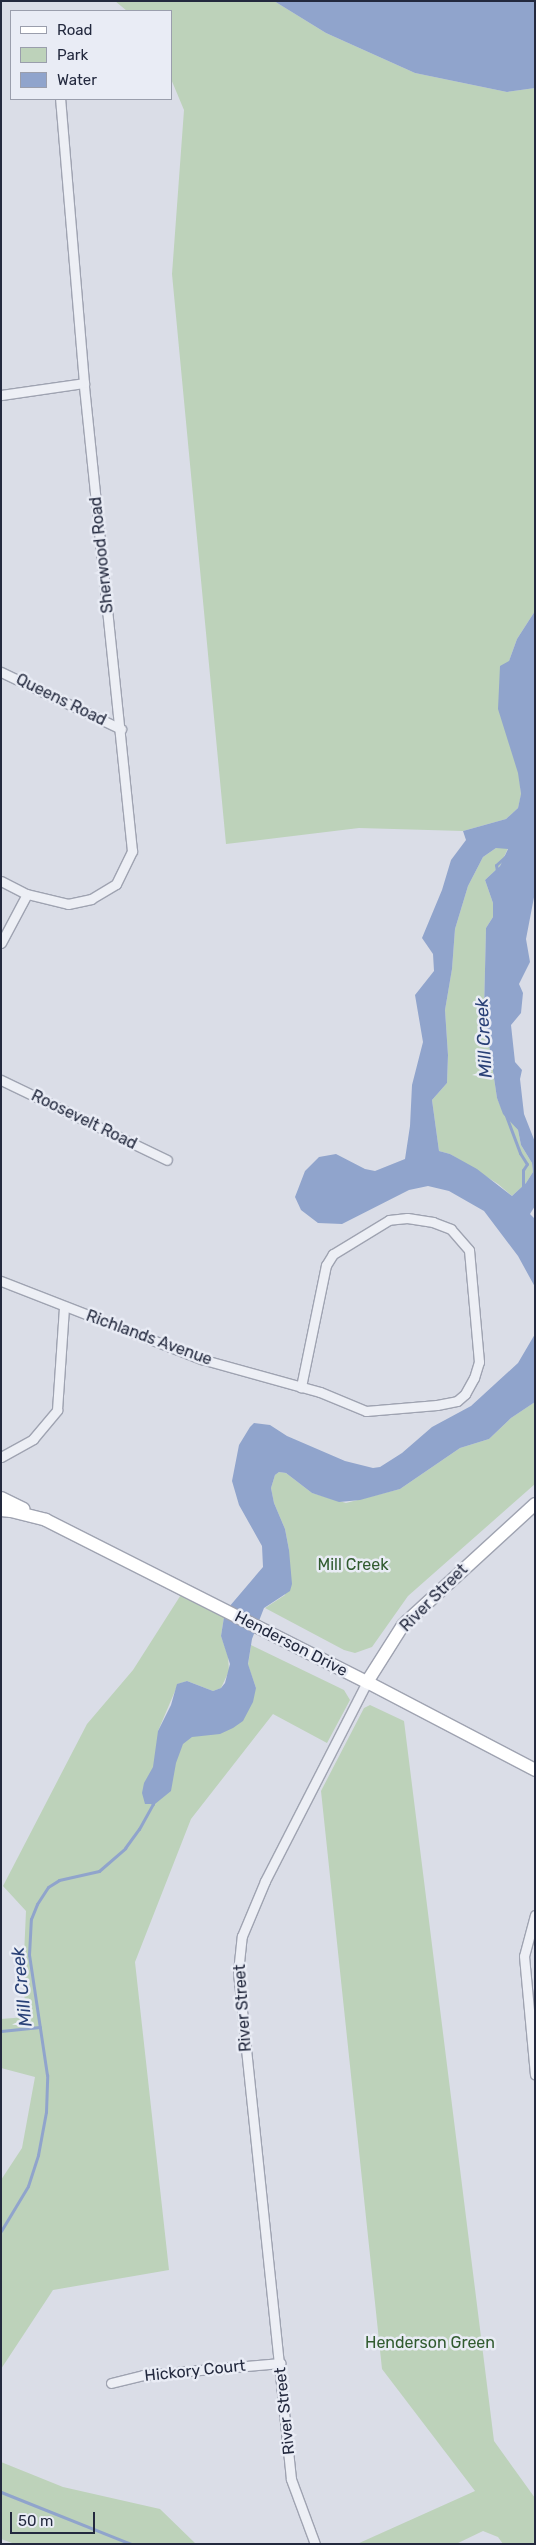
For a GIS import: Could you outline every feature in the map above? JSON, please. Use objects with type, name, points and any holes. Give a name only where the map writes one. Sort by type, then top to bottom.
[{"type":"main road","name":"Henderson Drive","points":[[1,1498],[367,1682],[535,1770]]},
{"type":"main road","name":"River Street","points":[[367,1682],[403,1625],[535,1504]]},
{"type":"main road","name":"Henderson Drive","points":[[1,1510],[46,1520]]},
{"type":"street","name":"Sherwood Road","points":[[1,881],[27,894],[68,904],[91,900],[116,884],[132,851],[121,729],[84,383],[60,100]]},
{"type":"street","points":[[1,396],[84,383]]},
{"type":"street","name":"Queens Road","points":[[1,672],[121,729]]},
{"type":"street","points":[[1,943],[27,894]]},
{"type":"street","name":"Roosevelt Road","points":[[1,1080],[167,1160]]},
{"type":"street","name":"Richlands Avenue","points":[[1,1281],[64,1307],[200,1358],[301,1387],[366,1411],[437,1405],[456,1400],[465,1394],[474,1378],[479,1362],[476,1310],[469,1250],[451,1229],[433,1222],[407,1218],[388,1220],[333,1254],[326,1265],[301,1387]]},
{"type":"street","points":[[1,1457],[33,1439],[57,1410],[64,1307]]},
{"type":"street","name":"River Street","points":[[315,2544],[291,2479],[238,1972],[242,1936],[265,1881],[367,1682]]},
{"type":"street","points":[[535,1915],[524,1956],[533,2032],[535,2074]]},
{"type":"street","name":"Hickory Court","points":[[111,2383],[143,2375],[280,2363]]},
{"type":"green space","points":[[115,1],[274,1],[326,33],[415,73],[507,92],[535,88],[535,611],[517,639],[509,661],[521,795],[518,808],[506,819],[463,831],[359,828],[226,844],[172,274],[184,110],[172,81],[172,10],[126,10]]},
{"type":"green space","points":[[496,848],[508,848],[500,866],[485,880],[493,903],[493,917],[486,928],[484,1011],[497,1098],[504,1114],[518,1130],[521,1145],[532,1163],[533,1172],[526,1183],[512,1196],[498,1184],[450,1154],[439,1151],[432,1100],[447,1083],[448,1055],[445,1010],[452,969],[455,929],[468,886],[483,857]]},
{"type":"green space","name":"Mill Creek","points":[[535,1402],[535,1484],[408,1596],[372,1647],[355,1653],[344,1650],[265,1608],[285,1595],[289,1550],[285,1529],[274,1503],[271,1488],[275,1475],[279,1472],[286,1473],[312,1493],[346,1503],[400,1489],[460,1448],[489,1439],[511,1418]]},
{"type":"green space","points":[[184,1590],[218,1607],[224,1617],[221,1636],[228,1656],[229,1671],[221,1688],[213,1691],[187,1681],[178,1684],[158,1731],[256,1688],[248,1665],[251,1645],[344,1690],[350,1700],[327,1743],[273,1714],[191,1819],[135,1962],[169,2270],[53,2290],[1,2369],[1,2180],[22,2148],[35,2077],[1,2068],[1,2019],[26,2017],[23,1978],[26,1911],[3,1886],[87,1724],[133,1670]]},
{"type":"green space","name":"Henderson Green","points":[[370,1705],[404,1721],[494,2441],[535,2498],[535,2544],[503,2544],[498,2537],[483,2531],[456,2544],[357,2544],[475,2491],[382,2369],[321,1791],[364,1708]]},
{"type":"green space","points":[[1,2462],[63,2487],[160,2509],[196,2544],[15,2544],[1,2539]]},
{"type":"water","points":[[274,1],[535,1],[535,88],[507,92],[415,73],[326,33]]},
{"type":"water","points":[[535,611],[535,892],[526,939],[530,962],[519,984],[523,993],[521,1013],[511,1025],[515,1062],[522,1070],[520,1079],[524,1114],[535,1142],[535,1206],[530,1214],[535,1219],[535,1287],[518,1256],[484,1211],[449,1191],[428,1186],[409,1190],[342,1224],[318,1223],[301,1210],[295,1197],[305,1171],[319,1157],[336,1154],[365,1169],[375,1171],[405,1159],[410,1126],[412,1085],[423,1042],[415,995],[434,971],[433,954],[422,938],[442,890],[451,860],[466,840],[463,831],[506,819],[518,808],[521,794],[518,773],[498,709],[500,666],[509,661],[517,639]],"holes":[[[496,848],[508,849],[500,866],[485,880],[493,903],[493,917],[486,928],[484,1011],[497,1098],[503,1114],[518,1130],[521,1145],[532,1163],[533,1172],[526,1183],[512,1196],[477,1169],[450,1154],[439,1151],[432,1100],[447,1083],[448,1055],[445,1010],[452,969],[455,929],[468,886],[483,857]]]},
{"type":"water","points":[[535,1334],[535,1402],[511,1418],[489,1439],[460,1448],[400,1489],[360,1500],[339,1502],[312,1493],[286,1473],[279,1472],[275,1475],[271,1488],[274,1503],[285,1529],[292,1584],[290,1591],[264,1608],[252,1639],[248,1664],[256,1688],[253,1702],[243,1721],[233,1728],[220,1734],[192,1737],[183,1744],[176,1763],[171,1791],[155,1804],[145,1804],[142,1793],[144,1783],[153,1767],[158,1731],[171,1705],[177,1684],[187,1681],[213,1691],[221,1688],[225,1683],[230,1664],[221,1636],[224,1617],[229,1607],[263,1567],[262,1546],[239,1505],[232,1481],[239,1445],[250,1427],[254,1423],[270,1425],[287,1436],[345,1461],[373,1468],[380,1467],[402,1453],[432,1427],[471,1406],[518,1363]]},
{"type":"waterway","name":"Mill Creek","points":[[497,871],[496,865],[506,856]]},
{"type":"waterway","name":"Mill Creek","points":[[505,1113],[520,1153],[527,1164],[523,1170],[523,1188]]},
{"type":"waterway","name":"Mill Creek","points":[[1,2231],[28,2186],[38,2155],[46,2112],[47,2075],[29,1955],[31,1919],[37,1904],[48,1887],[59,1880],[99,1871],[125,1848],[139,1829],[152,1803]]},
{"type":"waterway","points":[[1,2031],[40,2027]]},
{"type":"waterway","points":[[1,2492],[131,2544]]}]
